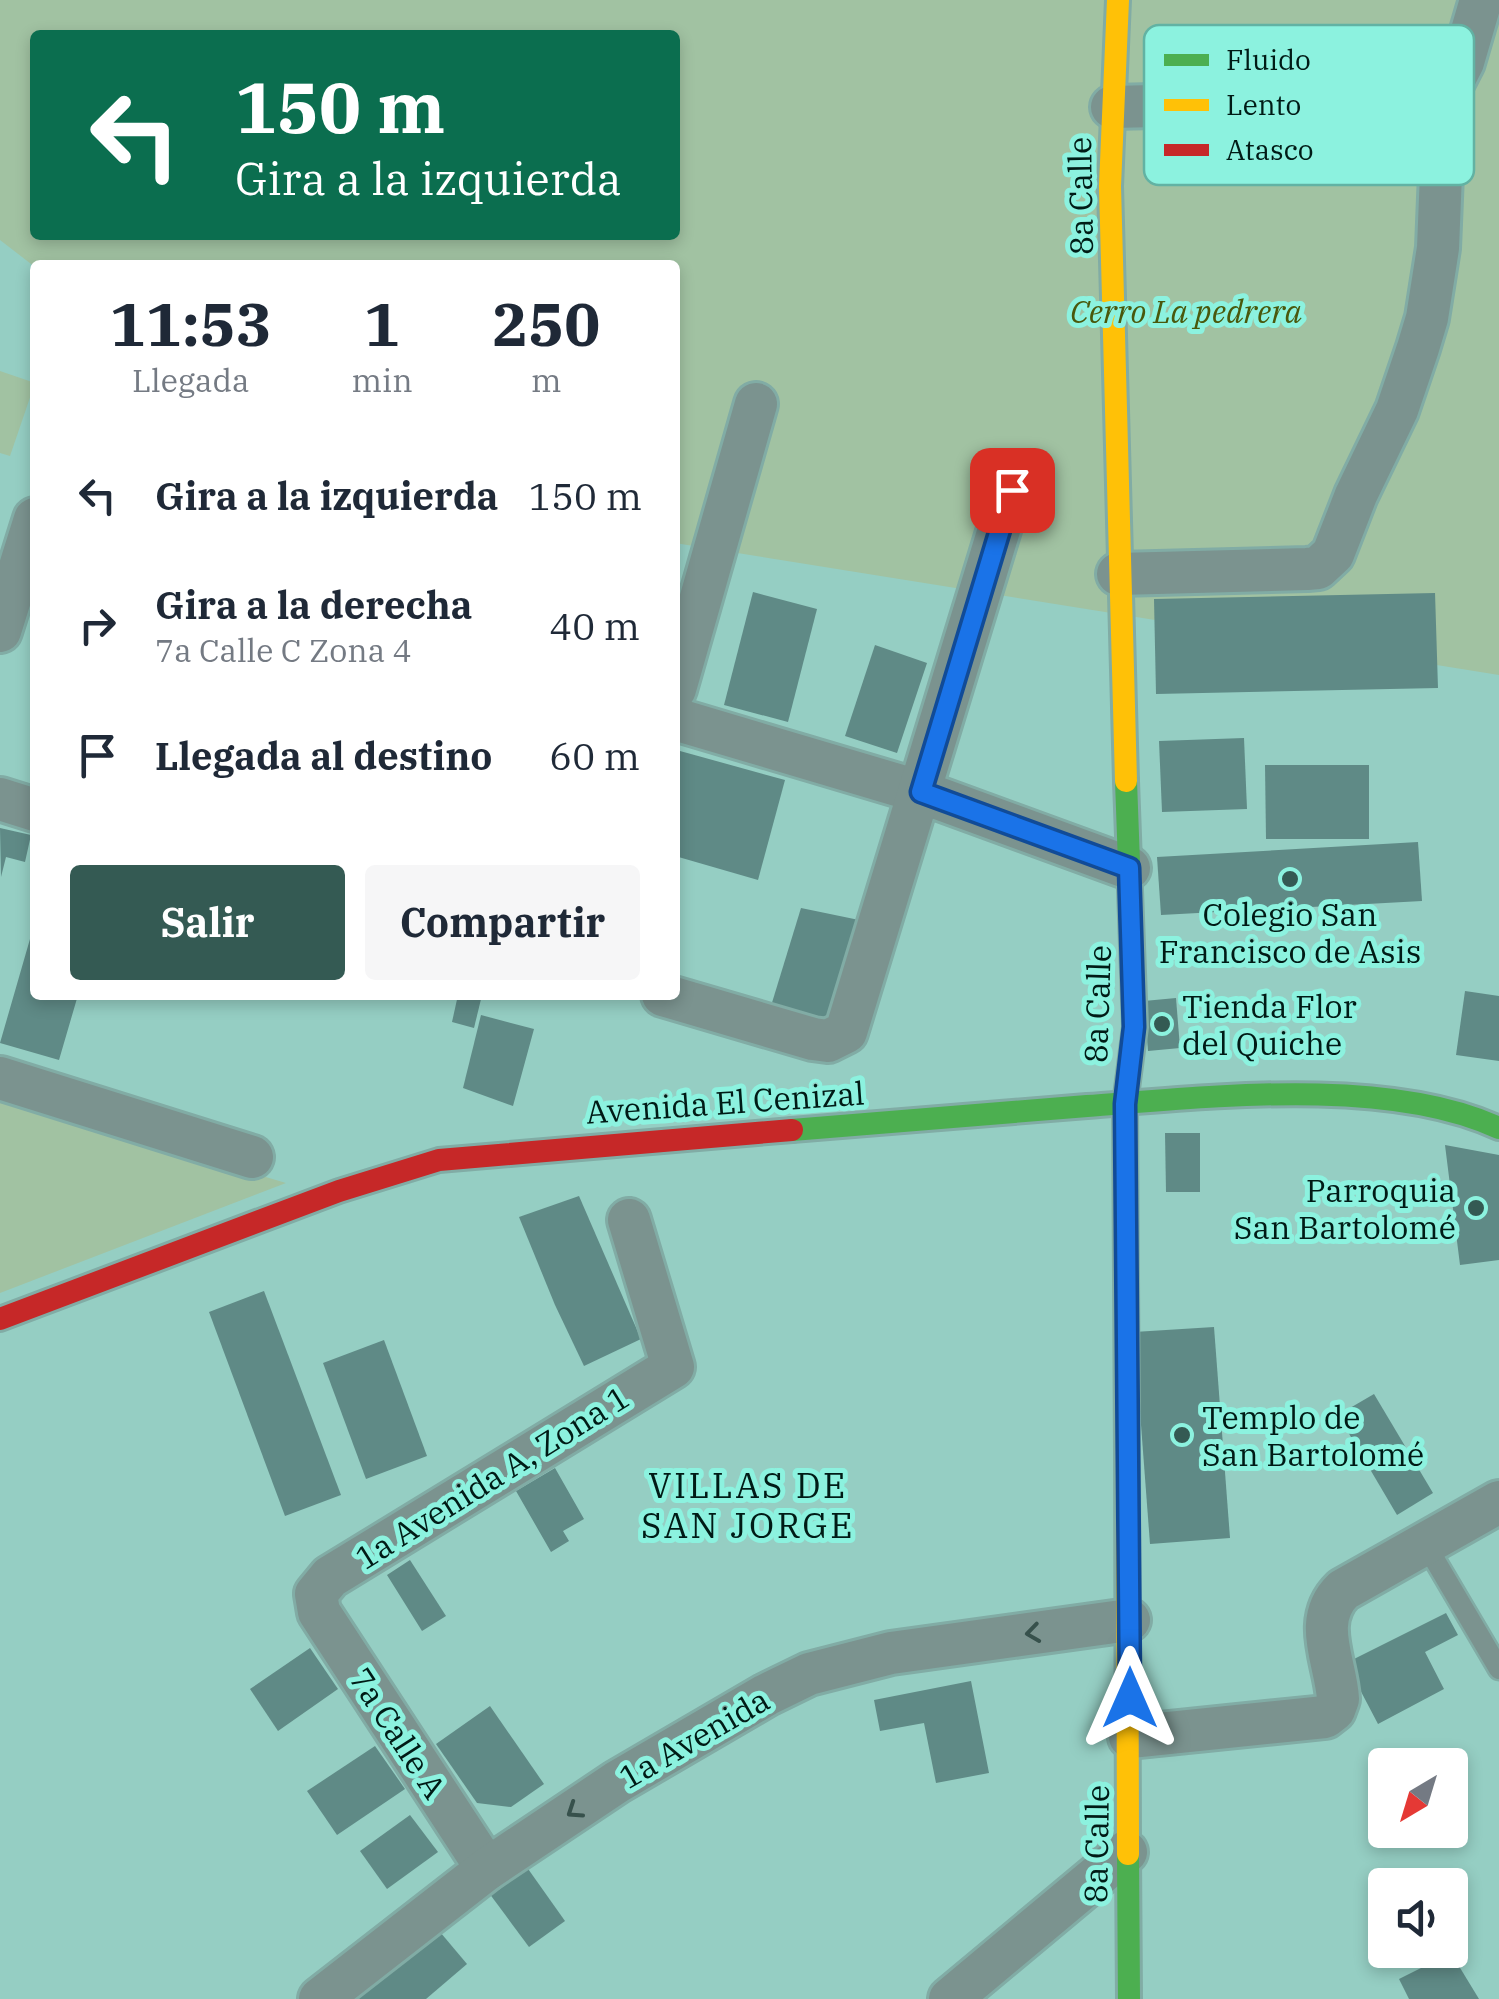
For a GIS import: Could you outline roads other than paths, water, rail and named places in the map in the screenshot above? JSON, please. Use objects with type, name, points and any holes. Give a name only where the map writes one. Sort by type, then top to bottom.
[{"type":"street","points":[[1473,25],[1481,0]]},
{"type":"street","name":"8a Calle","points":[[1118,6],[1110,186],[1116,300],[1118,574],[1134,1027],[1125,1104],[1129,1999]]},
{"type":"street","points":[[1112,107],[1144,106]]},
{"type":"street","points":[[1118,574],[1318,568],[1332,554],[1396,410],[1427,318],[1440,225],[1441,185]]},
{"type":"street","points":[[680,671],[756,404]]},
{"type":"street","points":[[680,1000],[813,1039],[828,1041],[840,1037],[852,1023],[1012,490]]},
{"type":"street","points":[[0,631],[30,538]]},
{"type":"street","points":[[680,720],[921,792],[1129,868]]},
{"type":"street","points":[[0,800],[30,809]]},
{"type":"street","points":[[0,1078],[252,1156]]},
{"type":"street","name":"Avenida El Cenizal","points":[[0,1319],[339,1191],[439,1160],[1125,1104],[1286,1095],[1359,1099],[1493,1119]]},
{"type":"street","name":"1a Avenida A, Zona 1","points":[[316,1594],[330,1577],[347,1566],[674,1367],[629,1220]]},
{"type":"street","points":[[1130,1736],[1326,1717],[1338,1699],[1325,1625],[1335,1598],[1499,1502]]},
{"type":"street","name":"7a Calle A","points":[[316,1594],[320,1612],[487,1869]]},
{"type":"street","name":"1a Avenida","points":[[320,1999],[487,1869],[617,1782],[766,1695],[810,1674],[891,1653],[1129,1620]]},
{"type":"street","points":[[950,1999],[1126,1852]]},
{"type":"lane","points":[[1426,1545],[1499,1669]]},
{"type":"place","name":"Colegio San Francisco de Asis","points":[[1290,879]]},
{"type":"place","name":"Tienda Flor del Quiche","points":[[1162,1024]]},
{"type":"place","name":"Parroquia San Bartolomé","points":[[1476,1208]]},
{"type":"place","name":"Templo de San Bartolomé","points":[[1182,1435]]},
{"type":"district","name":"VILLAS DE SAN JORGE","points":[[748,1505]]},
{"type":"park label","name":"Cerro La pedrera","points":[[1186,311]]}]
